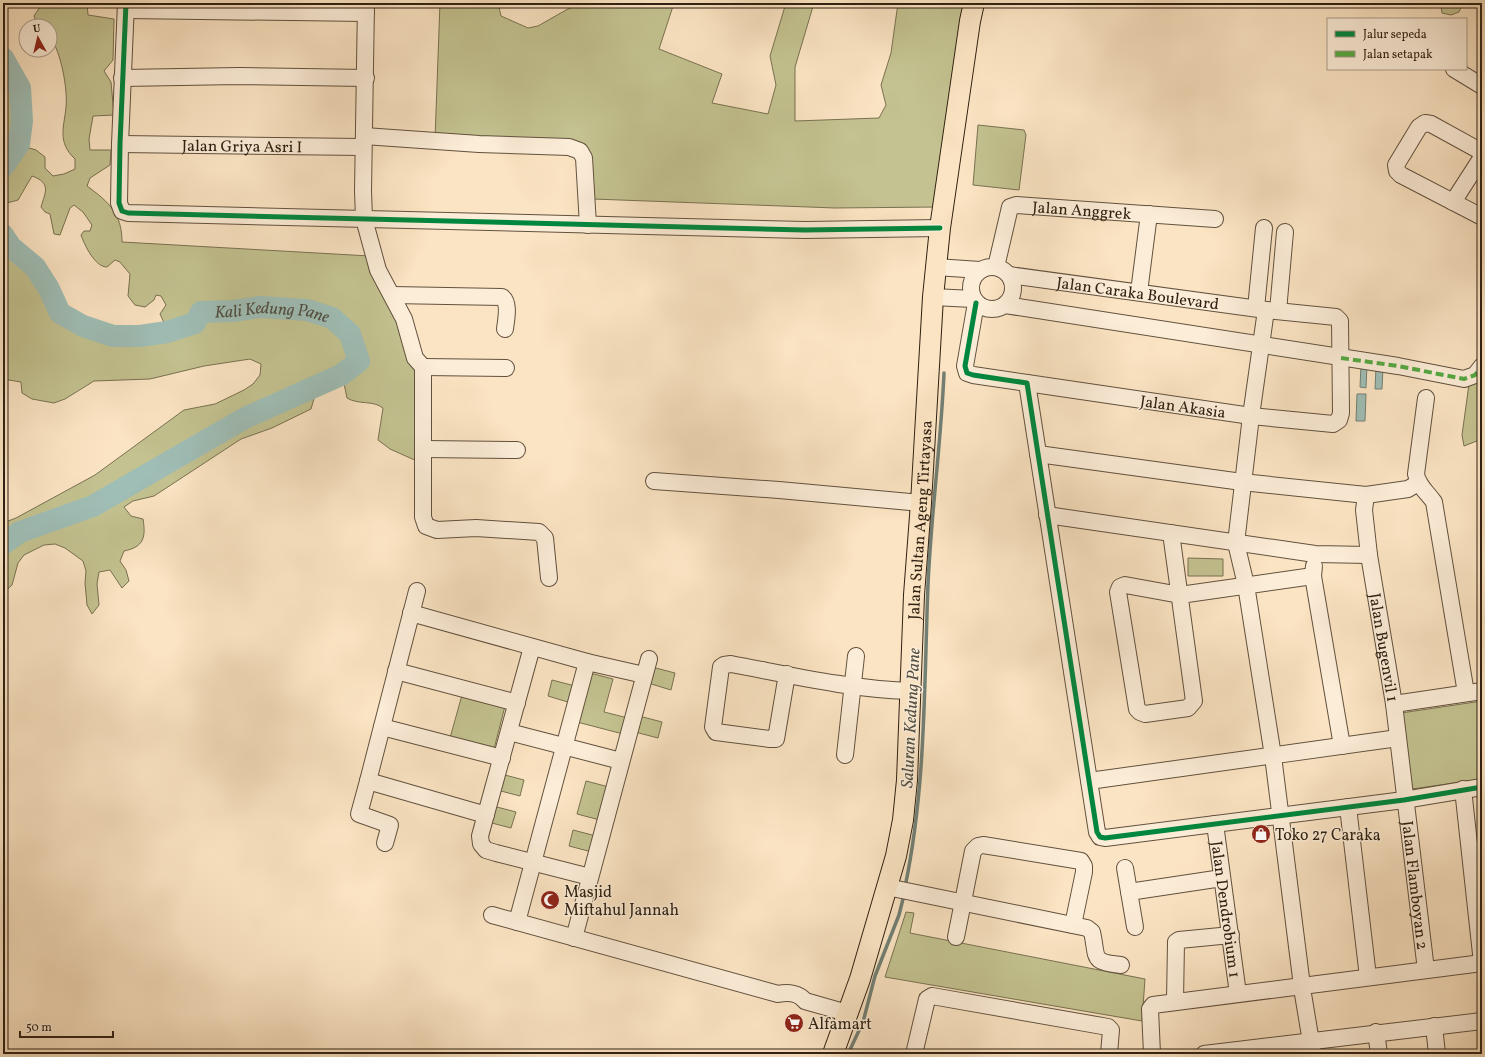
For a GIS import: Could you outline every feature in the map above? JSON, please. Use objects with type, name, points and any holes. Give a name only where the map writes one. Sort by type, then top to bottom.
[{"type":"main road","name":"Jalan Sultan Ageng Tirtayasa","points":[[832,1054],[892,888],[903,820],[914,595],[936,297],[940,267],[940,228],[974,3]]},
{"type":"street","points":[[549,578],[545,538],[538,532],[469,528],[437,530],[426,526],[422,508],[424,450],[423,367],[415,358],[404,319],[378,270],[364,219],[366,8],[126,7],[122,78],[119,203],[122,211],[128,213],[364,219],[588,225],[805,230],[940,228]]},
{"type":"street","points":[[1457,70],[1480,79]]},
{"type":"street","points":[[122,78],[239,76],[366,78]]},
{"type":"street","points":[[1482,152],[1431,124],[1425,123],[1419,127],[1396,165],[1397,171],[1401,175],[1482,217]]},
{"type":"street","name":"Jalan Griya Asri I","points":[[120,144],[364,142],[570,147],[580,150],[584,158],[588,225]]},
{"type":"street","points":[[1453,202],[1482,157]]},
{"type":"street","name":"Jalan Anggrek","points":[[1002,271],[1010,207],[1016,205],[1215,219]]},
{"type":"street","points":[[1139,292],[1149,214]]},
{"type":"street","points":[[1264,228],[1267,310]]},
{"type":"street","points":[[1285,232],[1267,310],[1261,345],[1242,482],[1236,543],[1246,585],[1273,756],[1312,1047]]},
{"type":"street","points":[[940,267],[980,270]]},
{"type":"street","points":[[936,297],[969,300],[982,307],[990,309],[998,308],[1005,305],[1010,298],[1013,291],[1012,283],[1002,271],[987,267],[980,270],[974,276],[971,284],[969,300]]},
{"type":"street","name":"Jalan Caraka Boulevard","points":[[1002,271],[1267,310],[1339,318],[1340,358]]},
{"type":"street","points":[[392,295],[502,297],[505,300],[506,305],[505,329]]},
{"type":"street","name":"Jalan Akasia","points":[[969,300],[965,366],[967,373],[973,376],[1251,416],[1333,424],[1339,420],[1340,358]]},
{"type":"street","name":"Jalan Caraka Boulevard","points":[[1005,305],[1398,366],[1464,379],[1474,375],[1482,366]]},
{"type":"street","points":[[423,367],[506,368]]},
{"type":"street","points":[[1027,383],[1097,832],[1100,837],[1105,838],[1282,816],[1482,788]]},
{"type":"street","points":[[1426,398],[1416,474],[1418,483],[1428,492],[1434,502],[1466,693]]},
{"type":"street","points":[[424,450],[517,450]]},
{"type":"street","points":[[1038,454],[1242,482],[1366,495],[1408,489],[1418,483]]},
{"type":"street","points":[[654,481],[779,490],[921,504]]},
{"type":"street","name":"Jalan Bugenvil 1","points":[[1366,495],[1364,510],[1369,555],[1394,704],[1404,800]]},
{"type":"street","points":[[1047,515],[1315,554],[1369,555]]},
{"type":"street","points":[[1170,533],[1180,595],[1194,701],[1188,708],[1145,714],[1137,709],[1118,592],[1120,587],[1125,585],[1180,595],[1313,576]]},
{"type":"street","points":[[1315,554],[1313,576],[1342,746]]},
{"type":"street","points":[[385,843],[390,825],[358,814],[417,591]]},
{"type":"street","points":[[411,613],[587,662],[644,675]]},
{"type":"street","points":[[532,647],[480,836],[481,844],[486,850],[533,864],[590,877]]},
{"type":"street","points":[[845,755],[856,656]]},
{"type":"street","points":[[574,938],[649,659]]},
{"type":"street","points":[[517,922],[587,662]]},
{"type":"street","points":[[787,674],[776,739],[716,732],[713,727],[721,667],[724,665],[731,664],[787,674],[853,687],[909,691]]},
{"type":"street","points":[[396,671],[517,703]]},
{"type":"street","points":[[1394,704],[1482,691]]},
{"type":"street","points":[[382,727],[502,758]]},
{"type":"street","points":[[509,732],[621,761]]},
{"type":"street","points":[[1089,781],[1398,738]]},
{"type":"street","points":[[368,780],[486,815]]},
{"type":"street","points":[[1152,1054],[1150,1006],[1175,1001],[1482,963],[1463,790]]},
{"type":"street","name":"Jalan Flamboyan 2","points":[[1404,800],[1426,970]]},
{"type":"street","points":[[1348,807],[1368,977]]},
{"type":"street","name":"Jalan Dendrobium 1","points":[[1214,824],[1238,994]]},
{"type":"street","points":[[956,937],[973,851],[978,846],[983,845],[1082,861],[1084,872],[1073,925]]},
{"type":"street","points":[[1125,868],[1135,927]]},
{"type":"street","points":[[1129,892],[1222,878]]},
{"type":"street","points":[[892,888],[1087,928],[1092,932],[1096,956],[1099,960],[1103,963],[1121,965]]},
{"type":"street","points":[[492,915],[778,994],[787,992],[801,996],[805,1001],[847,1013]]},
{"type":"street","points":[[1175,1001],[1176,942],[1179,940],[1230,935]]},
{"type":"street","points":[[914,1054],[923,1009],[927,999],[932,996],[1108,1027],[1111,1030],[1112,1036],[1108,1054]]},
{"type":"street","points":[[1204,1054],[1312,1047],[1376,1032],[1482,1021]]},
{"type":"street","points":[[1434,1026],[1437,1054]]},
{"type":"street","points":[[1376,1032],[1379,1054]]},
{"type":"shaded area","points":[[39,3],[87,3],[88,15],[114,19],[113,60],[104,71],[111,82],[114,115],[93,116],[89,139],[90,150],[111,150],[110,165],[90,178],[87,186],[108,203],[117,216],[120,224],[122,242],[370,256],[412,359],[421,390],[419,462],[390,449],[378,440],[383,408],[375,404],[347,398],[343,379],[364,363],[355,334],[340,318],[322,309],[303,305],[259,303],[198,307],[192,319],[166,327],[160,314],[166,305],[161,296],[156,295],[154,300],[145,307],[135,305],[128,296],[130,274],[120,262],[115,260],[107,267],[98,264],[91,255],[81,235],[84,231],[90,231],[92,225],[83,212],[74,205],[70,208],[60,235],[54,234],[50,214],[45,212],[41,207],[46,189],[45,185],[38,179],[32,176],[18,200],[3,204],[3,174],[23,146],[36,150],[45,157],[45,168],[53,176],[64,174],[75,169],[75,159],[66,147],[63,134],[66,91],[63,71],[58,55],[58,18],[35,18],[34,16],[40,7]]},
{"type":"shaded area","points":[[440,3],[498,3],[501,16],[528,28],[538,26],[566,10],[583,3],[674,3],[659,49],[722,74],[712,103],[768,114],[776,85],[770,56],[786,3],[814,3],[795,67],[795,121],[879,118],[886,105],[881,85],[891,53],[898,3],[965,3],[938,207],[835,208],[593,199],[585,144],[435,139]]},
{"type":"shaded area","points":[[1444,3],[1458,3],[1462,5],[1459,12],[1451,15],[1442,13],[1441,7]]},
{"type":"shaded area","points":[[3,68],[15,89],[17,121],[14,143],[3,160]]},
{"type":"shaded area","points":[[978,125],[1024,130],[1026,135],[1019,190],[973,185]]},
{"type":"shaded area","points":[[3,243],[7,250],[31,270],[45,291],[56,316],[81,330],[112,341],[140,340],[168,336],[198,326],[204,316],[258,312],[299,313],[317,317],[333,324],[347,338],[353,360],[338,371],[243,414],[91,502],[18,528],[3,538],[3,523],[16,518],[95,475],[184,410],[215,404],[244,390],[253,384],[260,375],[261,364],[250,359],[204,366],[150,379],[94,381],[65,399],[54,403],[32,399],[22,393],[21,382],[3,379]]},
{"type":"shaded area","points":[[1482,372],[1482,439],[1464,446],[1462,435],[1469,384]]},
{"type":"shaded area","points":[[316,392],[311,409],[272,428],[241,439],[154,496],[133,501],[124,507],[131,516],[143,519],[144,536],[140,544],[136,547],[124,551],[120,561],[126,570],[129,581],[122,588],[110,570],[99,572],[97,584],[99,605],[92,614],[87,605],[85,583],[86,571],[83,561],[65,548],[55,544],[44,545],[24,555],[18,563],[12,585],[3,593],[4,549],[22,536],[95,510],[247,422]]},
{"type":"shaded area","points":[[1188,558],[1223,559],[1223,576],[1188,576]]},
{"type":"shaded area","points":[[652,667],[675,673],[671,690],[648,683]]},
{"type":"shaded area","points":[[590,673],[613,679],[604,712],[628,718],[623,734],[577,722]]},
{"type":"shaded area","points":[[552,680],[575,686],[571,703],[548,696]]},
{"type":"shaded area","points":[[462,695],[505,706],[494,749],[450,738]]},
{"type":"shaded area","points":[[1482,701],[1482,779],[1412,789],[1401,713]]},
{"type":"shaded area","points":[[639,716],[662,722],[658,738],[635,732]]},
{"type":"shaded area","points":[[501,774],[524,780],[520,796],[497,790]]},
{"type":"shaded area","points":[[586,781],[609,787],[600,820],[577,814]]},
{"type":"shaded area","points":[[493,806],[516,812],[511,828],[488,822]]},
{"type":"shaded area","points":[[573,830],[596,836],[592,852],[569,846]]},
{"type":"shaded area","points":[[906,912],[914,913],[910,933],[1145,979],[1142,1021],[885,977]]},
{"type":"water","points":[[1361,365],[1367,365],[1366,388],[1360,387]]},
{"type":"water","points":[[1376,367],[1383,367],[1382,389],[1375,389]]},
{"type":"water","points":[[1357,394],[1366,394],[1365,421],[1356,421]]},
{"type":"waterway","name":"Kali Kedung Pane","points":[[3,58],[20,88],[22,121],[19,144],[3,167]]},
{"type":"waterway","name":"Kali Kedung Pane","points":[[3,235],[11,247],[35,267],[49,289],[60,313],[83,326],[113,336],[140,336],[167,332],[195,323],[201,312],[233,311],[260,307],[307,310],[332,318],[350,334],[359,361],[341,375],[245,418],[93,506],[20,532],[3,544]]},
{"type":"waterway","name":"Saluran Kedung Pane","points":[[905,887],[917,812],[923,736],[929,558],[941,426],[944,373]]},
{"type":"waterway","name":"Saluran Kedung Pane","points":[[848,1054],[863,1022],[875,976],[899,915],[904,895]]},
{"type":"marked path","points":[[1341,358],[1398,366],[1464,379],[1475,375],[1482,366]]},
{"type":"cycle path","points":[[126,3],[119,203],[122,211],[128,213],[805,230],[940,228]]},
{"type":"cycle path","points":[[976,303],[965,366],[967,373],[1027,383],[1097,832],[1100,837],[1105,838],[1404,800],[1482,787]]},
{"type":"place","name":"Toko 27 Caraka","points":[[1261,834]]},
{"type":"place","name":"Masjid Miftahul Jannah","points":[[550,900]]},
{"type":"place","name":"Alfamart","points":[[794,1023]]}]
